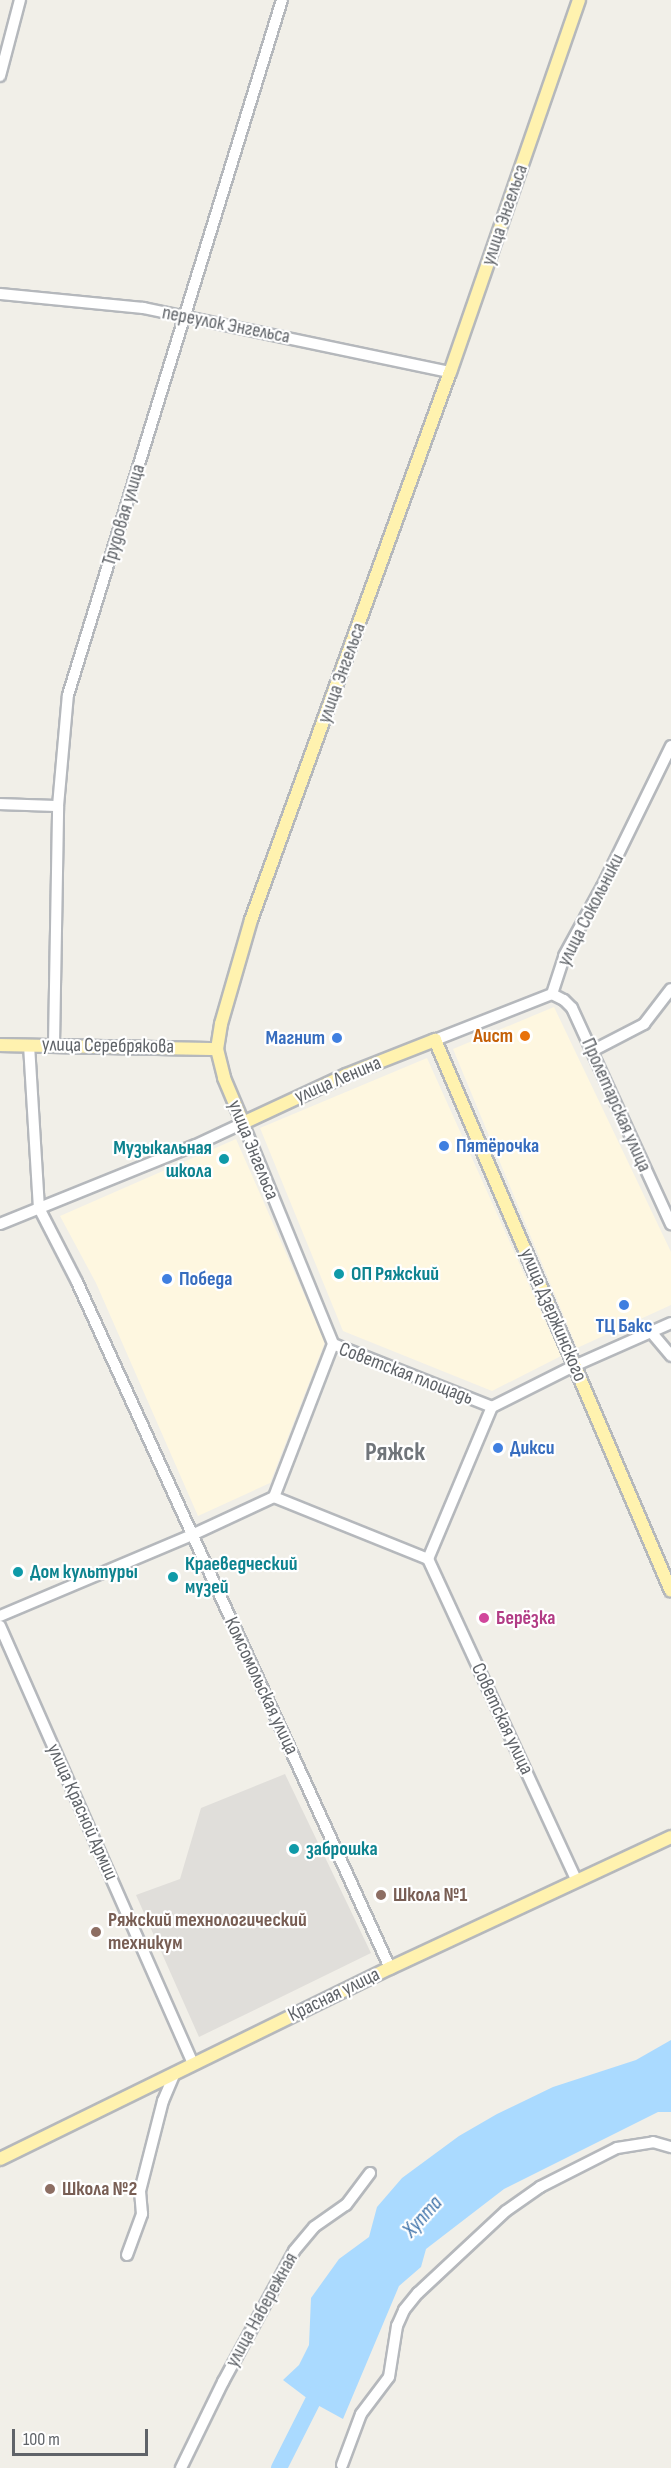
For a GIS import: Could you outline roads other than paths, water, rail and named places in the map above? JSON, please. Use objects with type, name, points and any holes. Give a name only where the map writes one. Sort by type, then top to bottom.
[{"type":"main road","name":"улица Энгельса","points":[[243,1123],[224,1078],[217,1049],[221,1024],[251,920],[450,372],[579,0]]},
{"type":"main road","name":"улица Ленина","points":[[243,1123],[346,1075],[435,1040]]},
{"type":"main road","name":"улица Дзержинского","points":[[435,1040],[671,1591]]},
{"type":"main road","name":"улица Серебрякова","points":[[0,1045],[54,1044],[217,1049]]},
{"type":"main road","name":"Красная улица","points":[[0,2159],[390,1968],[671,1837]]},
{"type":"street","points":[[0,76],[20,0]]},
{"type":"street","name":"Трудовая улица","points":[[54,1044],[58,806],[68,695],[282,0]]},
{"type":"street","name":"переулок Энгельса","points":[[0,294],[112,304],[185,316],[450,372]]},
{"type":"street","name":"улица Сокольники","points":[[552,994],[564,956],[618,857],[671,746]]},
{"type":"street","points":[[0,804],[58,806]]},
{"type":"street","points":[[592,1051],[644,1024],[671,989]]},
{"type":"street","points":[[435,1040],[552,994]]},
{"type":"street","name":"Пролетарская улица","points":[[552,994],[564,1000],[572,1008],[671,1224]]},
{"type":"street","points":[[29,1045],[39,1208]]},
{"type":"street","points":[[0,1224],[196,1145],[243,1123]]},
{"type":"street","name":"улица Энгельса","points":[[243,1123],[333,1344]]},
{"type":"street","name":"Комсомольская улица","points":[[39,1208],[77,1281],[390,1968]]},
{"type":"street","points":[[492,1407],[574,1366],[671,1323]]},
{"type":"street","points":[[652,1333],[671,1356]]},
{"type":"street","name":"Советская площадь","points":[[274,1497],[333,1344],[492,1407],[428,1558]]},
{"type":"street","points":[[0,1616],[192,1535],[274,1497],[428,1558]]},
{"type":"street","name":"Советская улица","points":[[428,1558],[576,1880]]},
{"type":"street","name":"улица Красной Армии","points":[[0,1626],[193,2064]]},
{"type":"street","points":[[127,2255],[142,2214],[140,2191],[163,2101],[175,2073]]},
{"type":"street","points":[[342,2465],[361,2414],[389,2377],[397,2326],[404,2310],[418,2293],[506,2211],[540,2187],[617,2148],[653,2142],[671,2147]]},
{"type":"street","name":"улица Набережная","points":[[181,2468],[223,2382],[294,2251],[314,2227],[346,2205],[370,2173]]},
{"type":"water","points":[[671,2040],[671,2112],[658,2112],[504,2189],[426,2249],[421,2267],[399,2286],[343,2419],[312,2402],[283,2380],[299,2365],[309,2345],[311,2298],[339,2259],[369,2237],[377,2207],[402,2178],[459,2136],[497,2114],[553,2087],[636,2060]]},
{"type":"waterway","name":"Хупта","points":[[279,2468],[322,2383]]},
{"type":"place","name":"Аист","points":[[525,1036]]},
{"type":"place","name":"Магнит","points":[[337,1038]]},
{"type":"place","name":"Пятёрочка","points":[[444,1146]]},
{"type":"place","name":"Музыкальная школа","points":[[224,1159]]},
{"type":"place","name":"ОП Ряжский","points":[[339,1274]]},
{"type":"place","name":"Победа","points":[[167,1279]]},
{"type":"place","name":"ТЦ Бакс","points":[[624,1305]]},
{"type":"place","name":"Дикси","points":[[498,1448]]},
{"type":"place","name":"Дом культуры","points":[[18,1572]]},
{"type":"place","name":"Краеведческий музей","points":[[173,1577]]},
{"type":"place","name":"Берёзка","points":[[484,1618]]},
{"type":"place","name":"заброшка","points":[[294,1849]]},
{"type":"place","name":"Школа №1","points":[[381,1895]]},
{"type":"place","name":"Ряжский технологический техникум","points":[[96,1932]]},
{"type":"place","name":"Школа №2","points":[[50,2189]]},
{"type":"district","name":"Ряжск","points":[[395,1453]]}]
